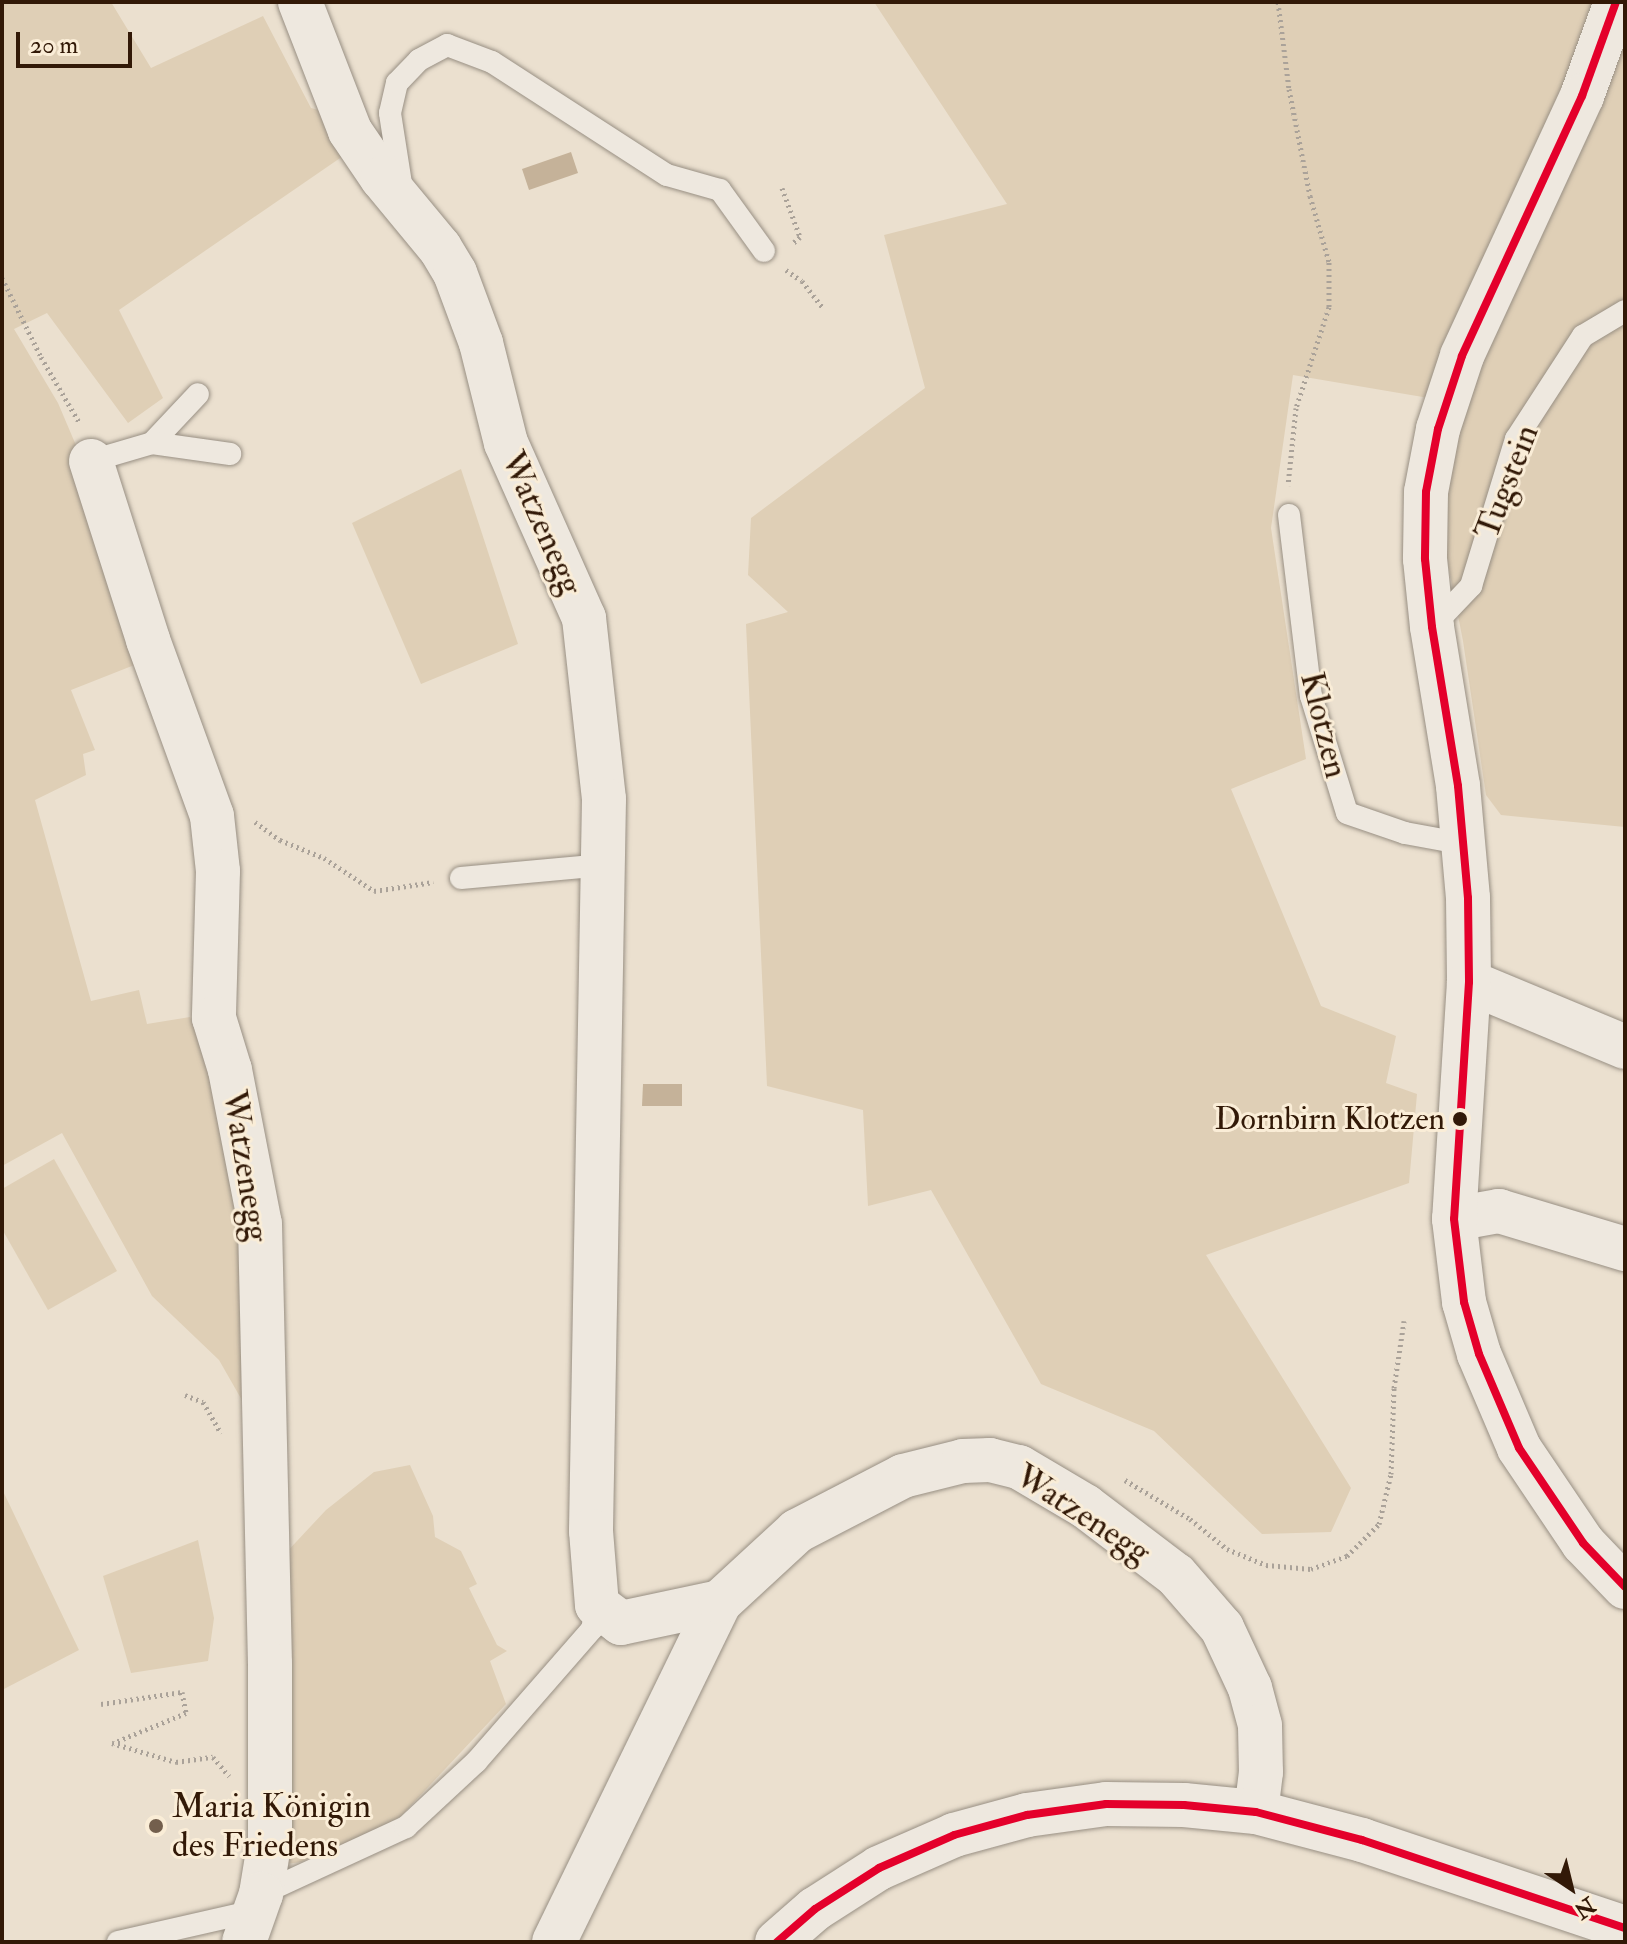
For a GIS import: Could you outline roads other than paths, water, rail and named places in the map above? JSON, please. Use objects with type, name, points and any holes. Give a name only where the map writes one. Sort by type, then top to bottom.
[{"type":"street","name":"Watzenegg","points":[[300,2],[350,131],[382,178],[440,248],[455,273],[481,343],[506,443],[584,618],[604,799],[591,1531],[597,1605]]},
{"type":"street","points":[[1616,2],[1582,96],[1462,356],[1438,429],[1426,492],[1425,559],[1432,627],[1465,844],[1469,982],[1454,1219],[1464,1302],[1498,1403],[1519,1448],[1550,1500],[1583,1543],[1625,1587]]},
{"type":"street","name":"Watzenegg","points":[[91,461],[148,640],[212,816],[218,871],[214,1018],[230,1070],[260,1224],[270,1664],[270,1839],[253,1916]]},
{"type":"street","points":[[1469,982],[1625,1047]]},
{"type":"street","points":[[1454,1219],[1499,1211],[1625,1249]]},
{"type":"street","name":"Watzenegg","points":[[554,1942],[720,1602],[797,1531],[903,1476],[963,1461],[990,1460],[1019,1467],[1085,1506],[1176,1575],[1222,1628],[1250,1688],[1260,1726],[1261,1772],[1256,1812]]},
{"type":"street","points":[[597,1605],[621,1623],[720,1602]]},
{"type":"street","points":[[777,1942],[815,1909],[879,1868],[954,1835],[1027,1815],[1106,1804],[1184,1805],[1256,1812],[1362,1840],[1625,1928]]},
{"type":"lane","name":"Watzenegg","points":[[405,203],[390,113],[397,83],[419,60],[447,45],[492,62],[667,175],[720,190],[764,251]]},
{"type":"lane","name":"Tugstein","points":[[1432,627],[1471,586],[1516,439],[1583,336],[1625,311]]},
{"type":"lane","points":[[152,443],[198,394]]},
{"type":"lane","points":[[91,461],[152,443],[230,454]]},
{"type":"lane","name":"Klotzen","points":[[1289,515],[1311,696],[1347,813],[1405,833],[1465,844]]},
{"type":"lane","points":[[461,878],[603,865]]},
{"type":"lane","name":"Watzenegg","points":[[253,1916],[406,1827],[476,1762],[592,1629],[597,1605]]},
{"type":"lane","points":[[118,1942],[159,1938],[253,1916]]},
{"type":"place","name":"Dornbirn Klotzen","points":[[1460,1119]]},
{"type":"place","name":"Maria Königin des Friedens","points":[[156,1826]]}]
